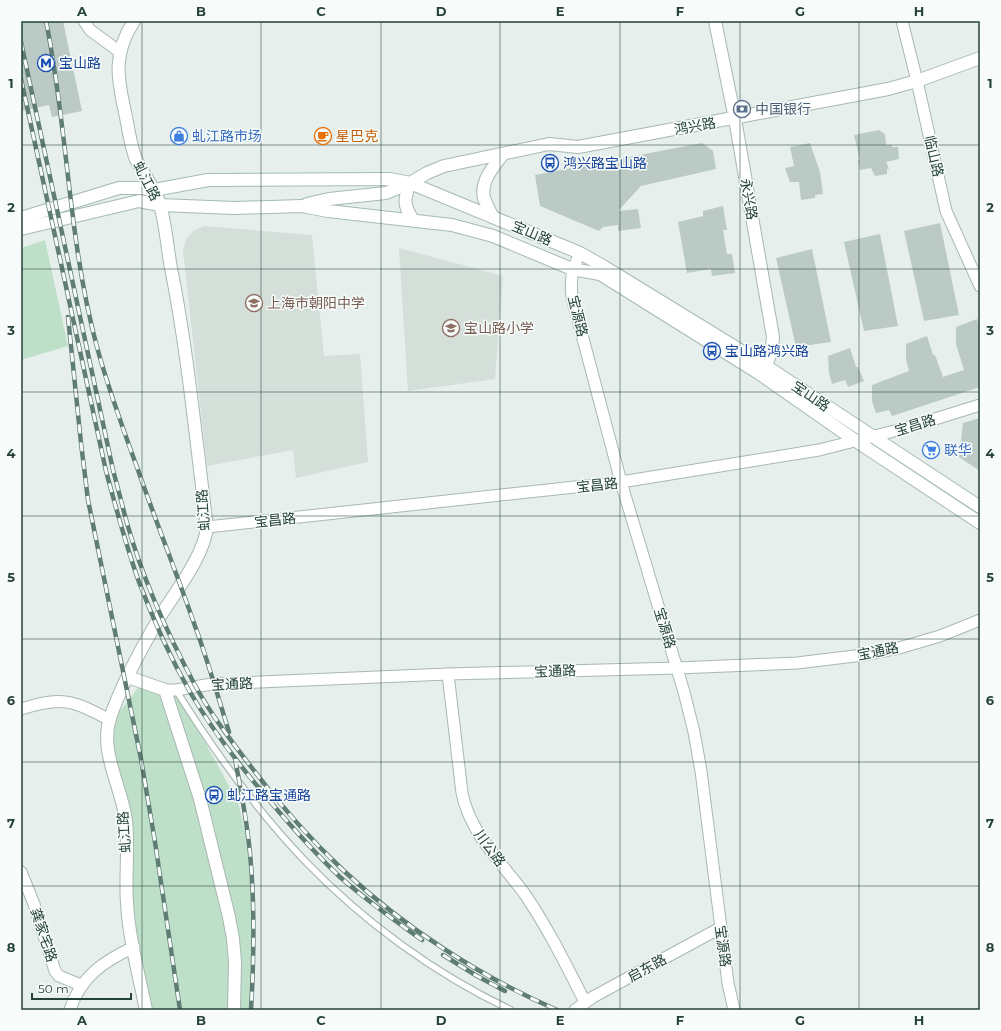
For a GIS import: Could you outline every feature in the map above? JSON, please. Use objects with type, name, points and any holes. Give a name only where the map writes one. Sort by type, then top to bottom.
[{"type":"street","points":[[84,21],[90,30],[120,52]]},
{"type":"street","name":"虬江路","points":[[134,21],[120,52],[118,75],[131,144],[139,167],[154,190],[160,205],[178,305],[206,527],[204,540],[199,553],[150,634],[117,699],[107,731],[108,753],[123,804],[126,821],[127,905],[146,1010]]},
{"type":"street","name":"永兴路","points":[[715,21],[773,337],[772,351],[763,370]]},
{"type":"street","name":"临山路","points":[[902,21],[946,211],[980,286]]},
{"type":"street","name":"鸿兴路","points":[[302,206],[329,199],[386,193],[444,166],[549,144],[578,147],[888,89],[917,81],[980,58]]},
{"type":"street","points":[[492,216],[484,198],[484,184],[502,155]]},
{"type":"street","name":"宝山路","points":[[21,218],[119,188],[141,188],[154,190],[208,180],[390,179],[410,183],[492,216],[580,254],[603,266],[763,370],[856,441],[980,523]]},
{"type":"street","points":[[410,183],[405,197],[407,210],[413,220]]},
{"type":"street","name":"宝山路","points":[[21,229],[139,201],[160,205],[234,208],[302,206],[328,211],[452,225],[493,236],[572,270],[600,274],[763,370],[872,437],[980,507]]},
{"type":"street","name":"宝源路","points":[[580,254],[572,270],[572,297],[621,482],[677,668],[694,732],[699,758],[720,928],[728,983],[734,1010]]},
{"type":"street","name":"宝昌路","points":[[206,527],[621,482],[819,450],[872,437],[980,405]]},
{"type":"street","name":"宝通路","points":[[128,677],[171,690],[212,684],[448,674],[778,665],[823,661],[863,655],[919,643],[980,620]]},
{"type":"street","name":"川公路","points":[[448,674],[462,793],[467,812],[478,833],[524,894],[559,950],[581,1007]]},
{"type":"street","points":[[171,690],[229,917],[235,962],[234,1010]]},
{"type":"street","points":[[21,709],[46,702],[64,701],[80,705],[110,720]]},
{"type":"street","name":"龚家宅路","points":[[21,872],[34,904],[55,971],[59,976],[81,984]]},
{"type":"street","name":"启东路","points":[[581,1007],[720,928]]},
{"type":"street","points":[[70,1010],[81,984],[104,963],[118,954],[134,947]]},
{"type":"lane","points":[[171,690],[251,799],[305,861],[331,886],[356,909],[418,956],[471,989],[512,1010]]},
{"type":"shaded area","name":"上海市朝阳中学","points":[[204,226],[312,235],[324,356],[360,354],[368,462],[296,478],[293,450],[207,466],[183,251],[186,239],[193,231]]},
{"type":"shaded area","name":"宝山路小学","points":[[399,248],[503,276],[495,379],[408,391]]},
{"type":"green space","points":[[45,240],[68,346],[21,360],[21,248]]},
{"type":"green space","points":[[138,688],[176,690],[238,802],[250,853],[254,915],[251,1010],[152,1010],[131,902],[112,746],[116,716]]},
{"type":"building","name":"宝山路","points":[[21,21],[63,21],[82,111],[52,117],[49,105],[21,111]]},
{"type":"building","points":[[879,130],[885,134],[886,145],[898,147],[899,159],[886,162],[889,169],[887,169],[887,174],[875,176],[871,168],[860,170],[858,160],[860,160],[854,135]]},
{"type":"building","points":[[702,143],[713,151],[716,169],[641,186],[618,211],[638,209],[641,228],[618,231],[618,225],[603,227],[599,231],[540,206],[535,175]]},
{"type":"building","points":[[810,143],[820,172],[823,194],[815,195],[815,198],[801,200],[799,182],[790,182],[785,168],[794,166],[790,147]]},
{"type":"building","points":[[723,206],[727,230],[723,230],[727,254],[732,254],[735,273],[712,276],[711,269],[687,273],[678,222],[703,216],[703,211]]},
{"type":"building","points":[[940,223],[959,315],[924,321],[904,231]]},
{"type":"building","points":[[880,234],[898,326],[864,331],[844,242]]},
{"type":"building","points":[[812,249],[831,342],[796,347],[776,258]]},
{"type":"building","points":[[977,319],[980,329],[980,387],[892,416],[889,410],[876,413],[872,401],[872,385],[909,371],[906,359],[906,344],[927,336],[933,355],[935,355],[943,377],[964,370],[956,344],[956,327]]},
{"type":"building","points":[[850,348],[856,367],[858,367],[864,381],[848,387],[845,380],[832,384],[829,373],[828,356]]},
{"type":"building","points":[[980,418],[980,471],[959,457],[963,423]]},
{"type":"railway","points":[[46,21],[59,102],[80,266],[87,307],[97,347],[121,424],[200,639],[229,732]]},
{"type":"railway","points":[[21,42],[113,470],[125,516],[148,586],[196,687],[222,729],[274,795],[296,822],[344,871],[392,912],[445,950],[472,967],[557,1010]]},
{"type":"railway","points":[[21,79],[106,471],[134,568],[162,638],[190,692],[210,724],[280,813],[309,846],[340,877],[370,902],[422,940]]},
{"type":"railway","points":[[68,317],[88,500],[141,759],[180,1010]]},
{"type":"railway","points":[[235,759],[246,818],[252,873],[254,932],[251,1010]]},
{"type":"railway","points":[[443,955],[505,991]]},
{"type":"place","name":"宝山路","points":[[46,63]]},
{"type":"place","name":"中国银行","points":[[742,109]]},
{"type":"place","name":"虬江路市场","points":[[179,136]]},
{"type":"place","name":"星巴克","points":[[323,136]]},
{"type":"place","name":"鸿兴路宝山路","points":[[550,163]]},
{"type":"place","name":"上海市朝阳中学","points":[[254,303]]},
{"type":"place","name":"宝山路小学","points":[[451,328]]},
{"type":"place","name":"宝山路鸿兴路","points":[[712,351]]},
{"type":"place","name":"联华","points":[[931,450]]},
{"type":"place","name":"虬江路宝通路","points":[[214,795]]}]
